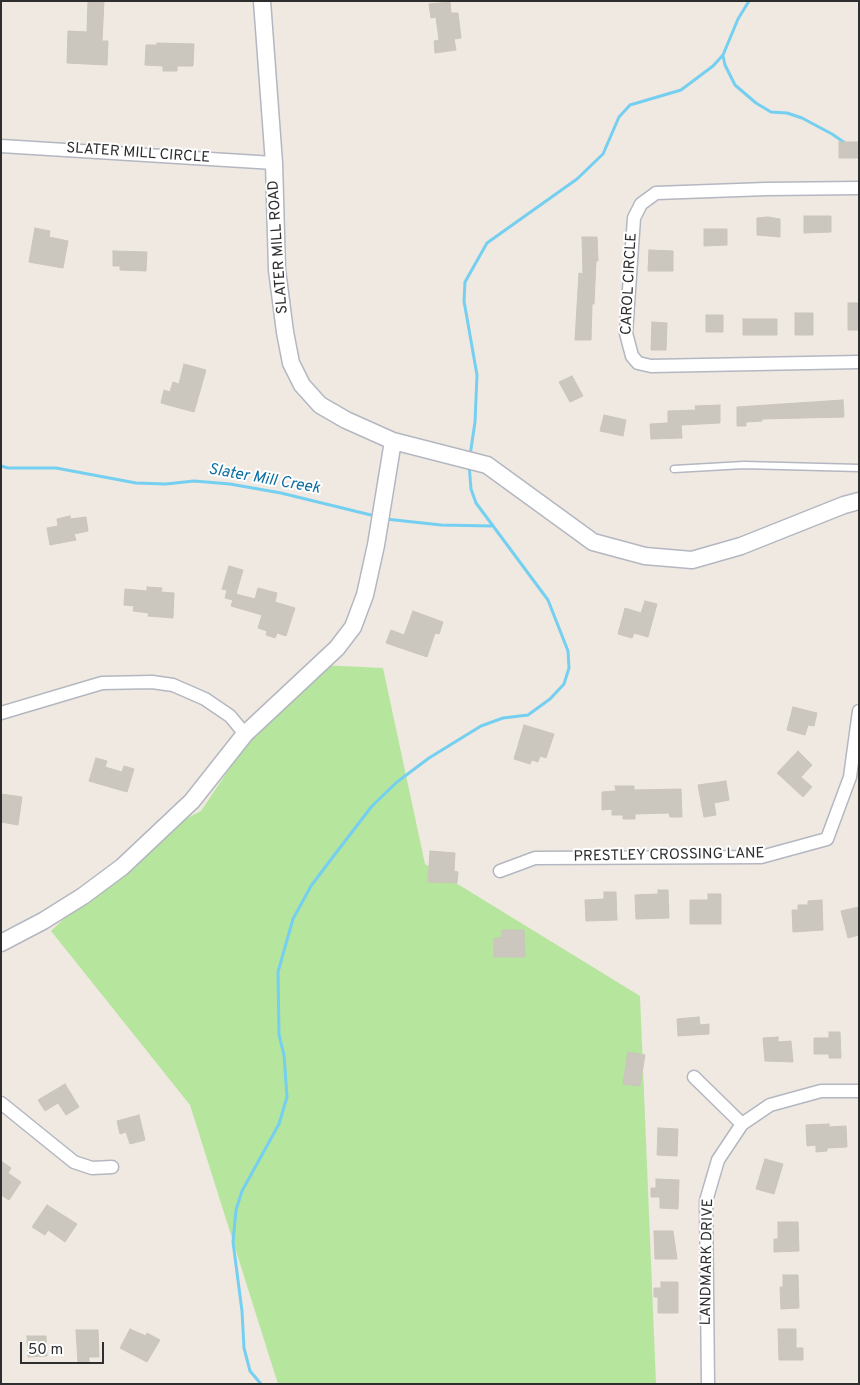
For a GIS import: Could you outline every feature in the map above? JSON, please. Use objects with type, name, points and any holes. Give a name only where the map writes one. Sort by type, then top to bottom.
[{"type":"street","name":"SLATER MILL ROAD","points":[[262,1],[274,163],[277,270],[291,363],[302,385],[320,405],[346,420],[393,441],[488,465],[593,542],[645,556],[692,560],[741,546],[844,505],[859,501]]},
{"type":"street","name":"SLATER MILL CIRCLE","points":[[1,146],[274,163]]},
{"type":"street","name":"CAROL CIRCLE","points":[[859,188],[766,188],[656,193],[641,204],[634,218],[626,333],[632,356],[638,363],[651,366],[859,362]]},
{"type":"street","points":[[1,942],[43,921],[83,896],[122,867],[192,801],[246,734],[337,648],[353,627],[366,595],[393,441]]},
{"type":"street","points":[[1,713],[102,683],[152,682],[173,685],[205,699],[230,716],[246,734]]},
{"type":"street","name":"PRESTLEY CROSSING LANE","points":[[500,871],[535,858],[761,857],[827,839],[850,777],[859,711]]},
{"type":"street","points":[[694,1077],[742,1124]]},
{"type":"street","name":"LANDMARK DRIVE","points":[[708,1384],[706,1201],[718,1160],[742,1124],[770,1105],[821,1092],[859,1091]]},
{"type":"street","points":[[1,1103],[74,1162],[92,1168],[112,1167]]},
{"type":"lane","points":[[674,469],[744,465],[859,468]]},
{"type":"green space","points":[[320,665],[383,668],[425,864],[640,996],[656,1384],[278,1384],[190,1105],[51,931],[151,837],[201,811],[256,729]]},
{"type":"building","points":[[88,1],[104,1],[102,41],[108,41],[107,65],[67,63],[68,31],[87,32]]},
{"type":"building","points":[[450,2],[451,13],[458,13],[461,38],[454,39],[456,50],[435,53],[434,41],[439,40],[436,17],[431,18],[429,4]]},
{"type":"building","points":[[157,43],[194,44],[193,66],[177,66],[177,71],[163,71],[163,66],[145,65],[146,45],[157,45]]},
{"type":"building","points":[[839,142],[859,142],[859,158],[839,158]]},
{"type":"building","points":[[804,216],[831,216],[831,232],[804,233]]},
{"type":"building","points":[[757,218],[780,219],[780,237],[757,235]]},
{"type":"building","points":[[35,228],[50,231],[49,237],[68,241],[63,268],[29,262]]},
{"type":"building","points":[[704,229],[727,229],[727,245],[704,246]]},
{"type":"building","points":[[582,237],[597,237],[598,261],[596,261],[594,304],[592,304],[591,340],[575,340],[579,273],[583,274]]},
{"type":"building","points":[[649,250],[673,251],[673,271],[648,271]]},
{"type":"building","points":[[113,251],[147,252],[146,271],[120,270],[120,266],[113,266]]},
{"type":"building","points":[[848,303],[859,303],[859,330],[848,330]]},
{"type":"building","points":[[795,313],[813,313],[813,335],[795,335]]},
{"type":"building","points":[[706,315],[723,315],[723,332],[706,332]]},
{"type":"building","points":[[743,319],[777,319],[777,335],[743,335]]},
{"type":"building","points":[[652,322],[667,323],[666,350],[651,350]]},
{"type":"building","points":[[184,364],[206,370],[194,412],[161,403],[164,390],[170,392],[173,382],[179,384]]},
{"type":"building","points":[[572,376],[583,396],[570,402],[559,382]]},
{"type":"building","points":[[843,400],[844,417],[762,419],[762,421],[746,422],[746,426],[737,426],[737,407]]},
{"type":"building","points":[[720,405],[720,423],[681,425],[682,438],[651,439],[650,424],[668,423],[668,411],[696,410],[695,406]]},
{"type":"building","points":[[604,415],[626,420],[623,436],[600,431]]},
{"type":"building","points":[[70,516],[70,519],[86,517],[88,531],[74,534],[76,540],[50,545],[47,528],[58,526],[57,519]]},
{"type":"building","points":[[229,566],[243,570],[236,594],[255,599],[258,588],[277,593],[275,602],[295,608],[286,636],[277,633],[275,638],[266,635],[267,631],[258,628],[262,615],[231,606],[233,600],[225,598],[227,590],[222,589]]},
{"type":"building","points":[[147,587],[162,588],[161,592],[174,593],[173,618],[148,616],[149,613],[133,611],[134,606],[124,605],[125,589],[147,591]]},
{"type":"building","points":[[645,601],[657,604],[648,637],[634,633],[632,638],[618,634],[625,608],[641,613]]},
{"type":"building","points":[[413,611],[443,622],[439,634],[435,633],[427,657],[386,643],[391,630],[404,635]]},
{"type":"building","points":[[793,707],[817,713],[814,726],[808,725],[805,735],[787,730]]},
{"type":"building","points":[[524,725],[554,734],[546,758],[540,756],[538,762],[532,760],[530,764],[514,759]]},
{"type":"building","points":[[798,751],[812,765],[801,777],[812,787],[803,797],[777,773]]},
{"type":"building","points":[[96,758],[107,761],[105,767],[122,772],[124,766],[134,769],[127,792],[89,781]]},
{"type":"building","points":[[726,781],[729,800],[714,803],[716,815],[704,817],[698,785]]},
{"type":"building","points":[[615,786],[634,786],[634,790],[681,789],[682,817],[670,817],[669,813],[635,814],[635,819],[623,819],[623,815],[612,815],[612,809],[602,810],[602,792],[616,791]]},
{"type":"building","points":[[1,794],[22,797],[18,825],[1,822]]},
{"type":"building","points":[[430,851],[455,853],[454,871],[458,872],[457,883],[428,882]]},
{"type":"building","points":[[658,890],[668,890],[669,918],[636,919],[635,895],[658,894]]},
{"type":"building","points":[[604,892],[616,892],[617,920],[586,921],[585,900],[604,899]]},
{"type":"building","points":[[708,894],[721,894],[721,924],[690,924],[690,900],[708,900]]},
{"type":"building","points":[[822,900],[823,930],[793,932],[792,910],[798,910],[798,905],[808,905],[808,901]]},
{"type":"building","points":[[859,907],[859,935],[848,938],[841,911]]},
{"type":"building","points":[[502,930],[524,930],[525,957],[494,957],[494,938],[502,938]]},
{"type":"building","points":[[699,1017],[700,1025],[709,1024],[709,1034],[678,1036],[677,1019]]},
{"type":"building","points":[[829,1032],[840,1032],[841,1058],[829,1058],[829,1054],[814,1054],[814,1038],[829,1038]]},
{"type":"building","points":[[778,1037],[778,1042],[791,1041],[793,1062],[765,1061],[763,1038]]},
{"type":"building","points":[[628,1052],[645,1055],[640,1086],[623,1084]]},
{"type":"building","points":[[65,1084],[79,1107],[66,1115],[58,1103],[45,1111],[38,1100]]},
{"type":"building","points":[[139,1115],[145,1140],[130,1144],[126,1132],[120,1134],[117,1121]]},
{"type":"building","points":[[829,1124],[829,1127],[846,1126],[847,1147],[827,1148],[827,1151],[816,1152],[816,1145],[807,1146],[806,1125]]},
{"type":"building","points":[[658,1128],[678,1129],[677,1156],[657,1155]]},
{"type":"building","points":[[765,1159],[783,1164],[774,1194],[756,1189]]},
{"type":"building","points":[[1,1161],[11,1168],[8,1173],[21,1182],[9,1200],[1,1195]]},
{"type":"building","points":[[656,1179],[679,1180],[678,1209],[660,1208],[660,1197],[651,1197],[651,1188],[656,1188]]},
{"type":"building","points":[[47,1205],[77,1224],[65,1242],[48,1230],[45,1235],[32,1227]]},
{"type":"building","points":[[778,1222],[798,1222],[799,1251],[774,1252],[774,1239],[778,1239]]},
{"type":"building","points":[[654,1231],[673,1231],[677,1259],[655,1259]]},
{"type":"building","points":[[783,1275],[798,1275],[799,1308],[781,1309],[780,1287],[783,1287]]},
{"type":"building","points":[[661,1282],[678,1282],[678,1313],[658,1313],[658,1297],[654,1297],[654,1288],[661,1288]]},
{"type":"building","points":[[130,1329],[146,1336],[147,1333],[160,1340],[147,1362],[120,1348]]},
{"type":"building","points":[[778,1329],[796,1329],[796,1348],[803,1348],[803,1360],[779,1360]]},
{"type":"building","points":[[76,1330],[98,1330],[99,1357],[89,1357],[89,1363],[78,1363]]},
{"type":"building","points":[[27,1336],[46,1336],[47,1356],[28,1357]]},
{"type":"waterway","points":[[470,456],[475,422],[477,375],[464,301],[465,282],[487,243],[577,179],[603,154],[619,117],[630,105],[681,90],[713,66],[723,55],[738,19],[749,1]]},
{"type":"waterway","points":[[723,56],[725,65],[735,85],[756,103],[771,112],[787,113],[802,118],[845,143]]},
{"type":"waterway","points":[[261,1384],[250,1371],[244,1348],[242,1311],[233,1242],[236,1210],[242,1191],[279,1124],[287,1097],[284,1055],[279,1035],[278,972],[293,919],[311,886],[329,862],[372,806],[397,782],[429,758],[481,726],[503,718],[528,715],[550,699],[564,684],[569,668],[568,651],[548,600],[476,503],[471,489],[469,464]]},
{"type":"waterway","name":"Slater Mill Creek","points":[[1,466],[8,468],[56,468],[136,483],[166,484],[194,481],[230,484],[281,493],[375,516]]},
{"type":"waterway","name":"Slater Mill Creek","points":[[386,519],[441,525],[491,526]]}]
